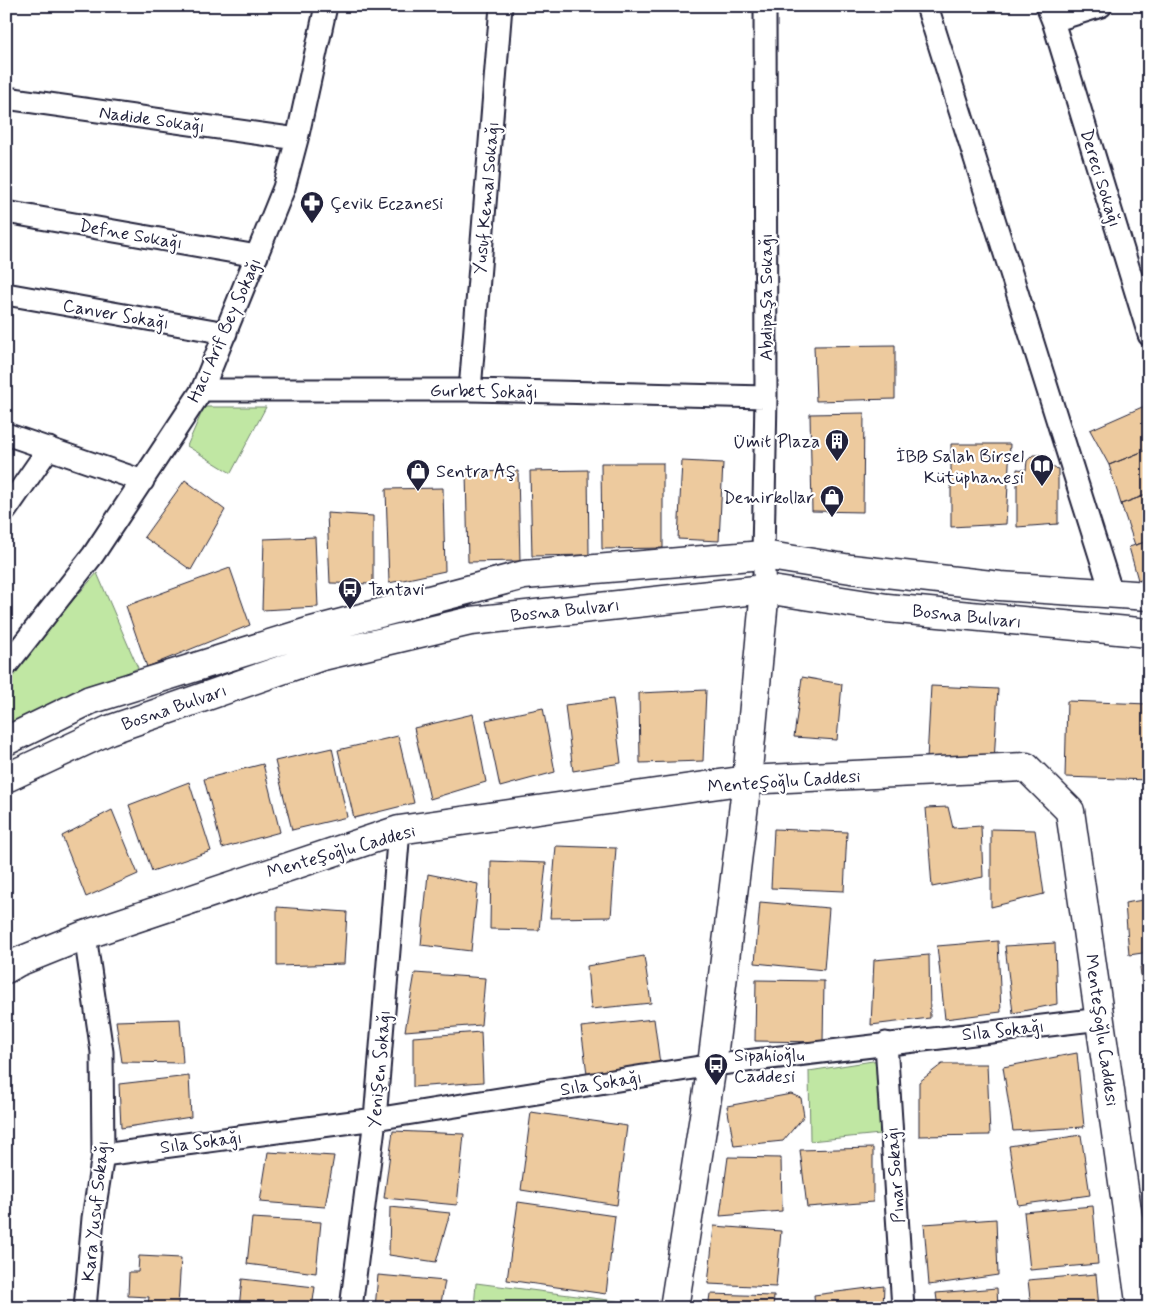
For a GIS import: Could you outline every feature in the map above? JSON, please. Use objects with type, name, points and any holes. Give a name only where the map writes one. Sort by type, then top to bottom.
[{"type":"street","name":"Hacı Arif Bey Sokağı","points":[[6,666],[94,555],[202,390],[284,188],[297,139],[326,6]]},
{"type":"street","name":"Yusuf Kemal Sokağı","points":[[470,390],[501,6]]},
{"type":"street","name":"Abdipaşa Sokağı","points":[[765,6],[766,397],[763,555],[765,589]]},
{"type":"street","points":[[927,6],[1112,594]]},
{"type":"street","points":[[1050,14],[1101,6]]},
{"type":"street","name":"Dereci Sokağı","points":[[1050,14],[1149,335]]},
{"type":"street","name":"Nadide Sokağı","points":[[6,98],[297,139]]},
{"type":"street","name":"Defne Sokağı","points":[[6,212],[256,256]]},
{"type":"street","name":"Canver Sokağı","points":[[6,294],[226,333]]},
{"type":"street","name":"Gurbet Sokağı","points":[[202,390],[470,390],[766,397]]},
{"type":"street","points":[[6,434],[143,480]]},
{"type":"street","points":[[6,510],[49,448]]},
{"type":"street","name":"Bosna Bulvarı","points":[[6,741],[90,700],[308,632],[524,575],[763,555],[851,569],[963,582],[1149,596]]},
{"type":"street","points":[[674,1308],[712,1064],[747,780],[765,589]]},
{"type":"street","name":"Bosna Bulvarı","points":[[6,778],[109,730],[319,657],[421,631],[471,621],[765,589],[888,608],[1149,633]]},
{"type":"street","name":"Menteşoğlu Caddesi","points":[[6,969],[18,962],[85,935],[399,830],[747,780],[1026,767],[1070,811],[1141,1308]]},
{"type":"street","name":"Yenişen Sokağı","points":[[351,1308],[376,1119],[399,830]]},
{"type":"street","name":"Kara Yusuf Sokağı","points":[[85,935],[102,1052],[103,1155],[93,1218],[85,1308]]},
{"type":"street","name":"Sıla Sokağı","points":[[103,1155],[376,1119],[712,1064],[886,1042],[1101,1019]]},
{"type":"street","name":"Pınar Sokağı","points":[[886,1042],[903,1308]]},
{"type":"green space","points":[[204,407],[266,407],[231,473],[187,446]]},
{"type":"green space","points":[[97,573],[138,668],[6,728],[6,676]]},
{"type":"green space","points":[[879,1060],[880,1134],[810,1141],[809,1071]]},
{"type":"green space","points":[[476,1283],[647,1305],[647,1308],[474,1308]]},
{"type":"building","points":[[895,345],[895,399],[816,401],[814,346]]},
{"type":"building","points":[[1149,404],[1149,449],[1109,465],[1090,430]]},
{"type":"building","name":"Ümit Plaza","points":[[864,413],[863,512],[812,511],[810,414]]},
{"type":"building","points":[[951,444],[1010,444],[1006,524],[951,527]]},
{"type":"building","points":[[1149,449],[1149,494],[1121,504],[1109,465]]},
{"type":"building","points":[[1033,455],[1045,455],[1051,467],[1058,469],[1058,524],[1017,527],[1017,469],[1026,470],[1027,461]]},
{"type":"building","points":[[682,461],[723,463],[719,541],[678,539]]},
{"type":"building","points":[[601,463],[663,463],[663,548],[602,549]]},
{"type":"building","points":[[588,470],[589,555],[532,556],[530,471]]},
{"type":"building","points":[[518,471],[520,561],[468,562],[466,472]]},
{"type":"building","points":[[185,480],[225,510],[191,570],[144,537]]},
{"type":"building","points":[[443,488],[445,571],[389,583],[386,489]]},
{"type":"building","points":[[1149,494],[1149,541],[1135,545],[1121,504]]},
{"type":"building","points":[[327,513],[373,516],[373,584],[330,583]]},
{"type":"building","points":[[315,537],[318,607],[262,610],[264,539]]},
{"type":"building","points":[[1149,541],[1149,579],[1138,580],[1129,547]]},
{"type":"building","points":[[230,568],[250,625],[147,667],[126,606]]},
{"type":"building","points":[[802,677],[842,684],[837,740],[794,737]]},
{"type":"building","points":[[931,686],[998,689],[994,763],[927,759]]},
{"type":"building","points":[[706,690],[703,761],[640,763],[639,693]]},
{"type":"building","points":[[613,699],[621,763],[573,771],[565,705]]},
{"type":"building","points":[[1067,701],[1149,704],[1149,780],[1065,777]]},
{"type":"building","points":[[543,708],[555,772],[500,787],[486,720]]},
{"type":"building","points":[[473,714],[486,782],[430,799],[414,728]]},
{"type":"building","points":[[398,736],[414,803],[354,818],[338,750]]},
{"type":"building","points":[[332,748],[347,817],[292,830],[275,761]]},
{"type":"building","points":[[263,764],[280,832],[222,848],[204,779]]},
{"type":"building","points":[[189,782],[211,851],[152,871],[129,805]]},
{"type":"building","points":[[948,807],[953,828],[981,826],[983,877],[932,887],[926,808]]},
{"type":"building","points":[[112,810],[138,874],[86,897],[62,836]]},
{"type":"building","points":[[774,829],[847,832],[844,891],[771,888]]},
{"type":"building","points":[[991,829],[1035,830],[1044,894],[991,907]]},
{"type":"building","points":[[556,846],[616,848],[611,917],[550,918]]},
{"type":"building","points":[[491,861],[546,863],[539,930],[490,929]]},
{"type":"building","points":[[428,874],[478,884],[471,951],[421,945]]},
{"type":"building","points":[[1149,899],[1149,952],[1129,955],[1125,903]]},
{"type":"building","points":[[760,902],[829,908],[824,970],[755,963]]},
{"type":"building","points":[[277,907],[347,912],[344,964],[277,966]]},
{"type":"building","points":[[998,941],[1001,1012],[945,1019],[937,946]]},
{"type":"building","points":[[1055,943],[1057,1004],[1013,1013],[1005,946]]},
{"type":"building","points":[[929,955],[930,1018],[871,1025],[874,960]]},
{"type":"building","points":[[644,956],[651,1003],[591,1009],[587,966]]},
{"type":"building","points":[[1149,964],[1149,1016],[1146,1016],[1140,967]]},
{"type":"building","points":[[415,973],[485,978],[481,1025],[405,1031]]},
{"type":"building","points":[[756,980],[824,981],[823,1042],[755,1041]]},
{"type":"building","points":[[180,1019],[183,1063],[122,1062],[116,1021]]},
{"type":"building","points":[[654,1019],[660,1064],[587,1074],[581,1027]]},
{"type":"building","points":[[481,1032],[483,1082],[413,1087],[413,1037]]},
{"type":"building","points":[[1077,1053],[1084,1127],[1013,1131],[1003,1067]]},
{"type":"building","points":[[942,1064],[987,1064],[990,1135],[919,1136],[919,1082]]},
{"type":"building","points":[[189,1076],[191,1117],[121,1128],[119,1084]]},
{"type":"building","points":[[791,1094],[801,1098],[804,1116],[783,1141],[734,1146],[727,1106]]},
{"type":"building","points":[[531,1112],[627,1126],[617,1205],[521,1190]]},
{"type":"building","points":[[393,1131],[464,1134],[457,1205],[384,1198]]},
{"type":"building","points":[[1081,1135],[1090,1195],[1018,1205],[1009,1146]]},
{"type":"building","points":[[873,1148],[873,1202],[807,1207],[800,1150]]},
{"type":"building","points":[[268,1152],[334,1156],[325,1207],[260,1202]]},
{"type":"building","points":[[728,1157],[781,1158],[782,1211],[720,1216]]},
{"type":"building","points":[[518,1202],[615,1216],[606,1294],[507,1280]]},
{"type":"building","points":[[1093,1206],[1098,1264],[1030,1270],[1024,1212]]},
{"type":"building","points":[[390,1207],[450,1213],[436,1262],[389,1255]]},
{"type":"building","points":[[252,1218],[321,1222],[316,1273],[247,1264]]},
{"type":"building","points":[[996,1219],[998,1275],[929,1285],[924,1224]]},
{"type":"building","points":[[714,1226],[781,1231],[776,1287],[708,1284]]},
{"type":"building","points":[[139,1256],[181,1258],[178,1306],[148,1305],[149,1297],[128,1296],[129,1272],[138,1272]]},
{"type":"building","points":[[1096,1274],[1099,1308],[1031,1308],[1028,1280]]},
{"type":"building","points":[[378,1275],[445,1281],[440,1308],[375,1308]]},
{"type":"building","points":[[242,1279],[315,1287],[312,1308],[239,1308]]},
{"type":"building","points":[[884,1286],[883,1308],[815,1308],[814,1295]]},
{"type":"building","points":[[997,1288],[998,1308],[938,1308],[936,1293]]},
{"type":"building","points":[[710,1294],[774,1296],[773,1308],[708,1308]]},
{"type":"place","name":"Çevik Eczanesi","points":[[312,224]]},
{"type":"place","name":"Ümit Plaza","points":[[837,462]]},
{"type":"place","name":"İBB Salah Birsel Kütüphanesi","points":[[1042,487]]},
{"type":"place","name":"Sentra AŞ","points":[[418,492]]},
{"type":"place","name":"Demirkollar","points":[[832,518]]},
{"type":"place","name":"Tantavi","points":[[350,610]]},
{"type":"place","name":"Sipahioğlu Caddesi","points":[[716,1086]]}]
